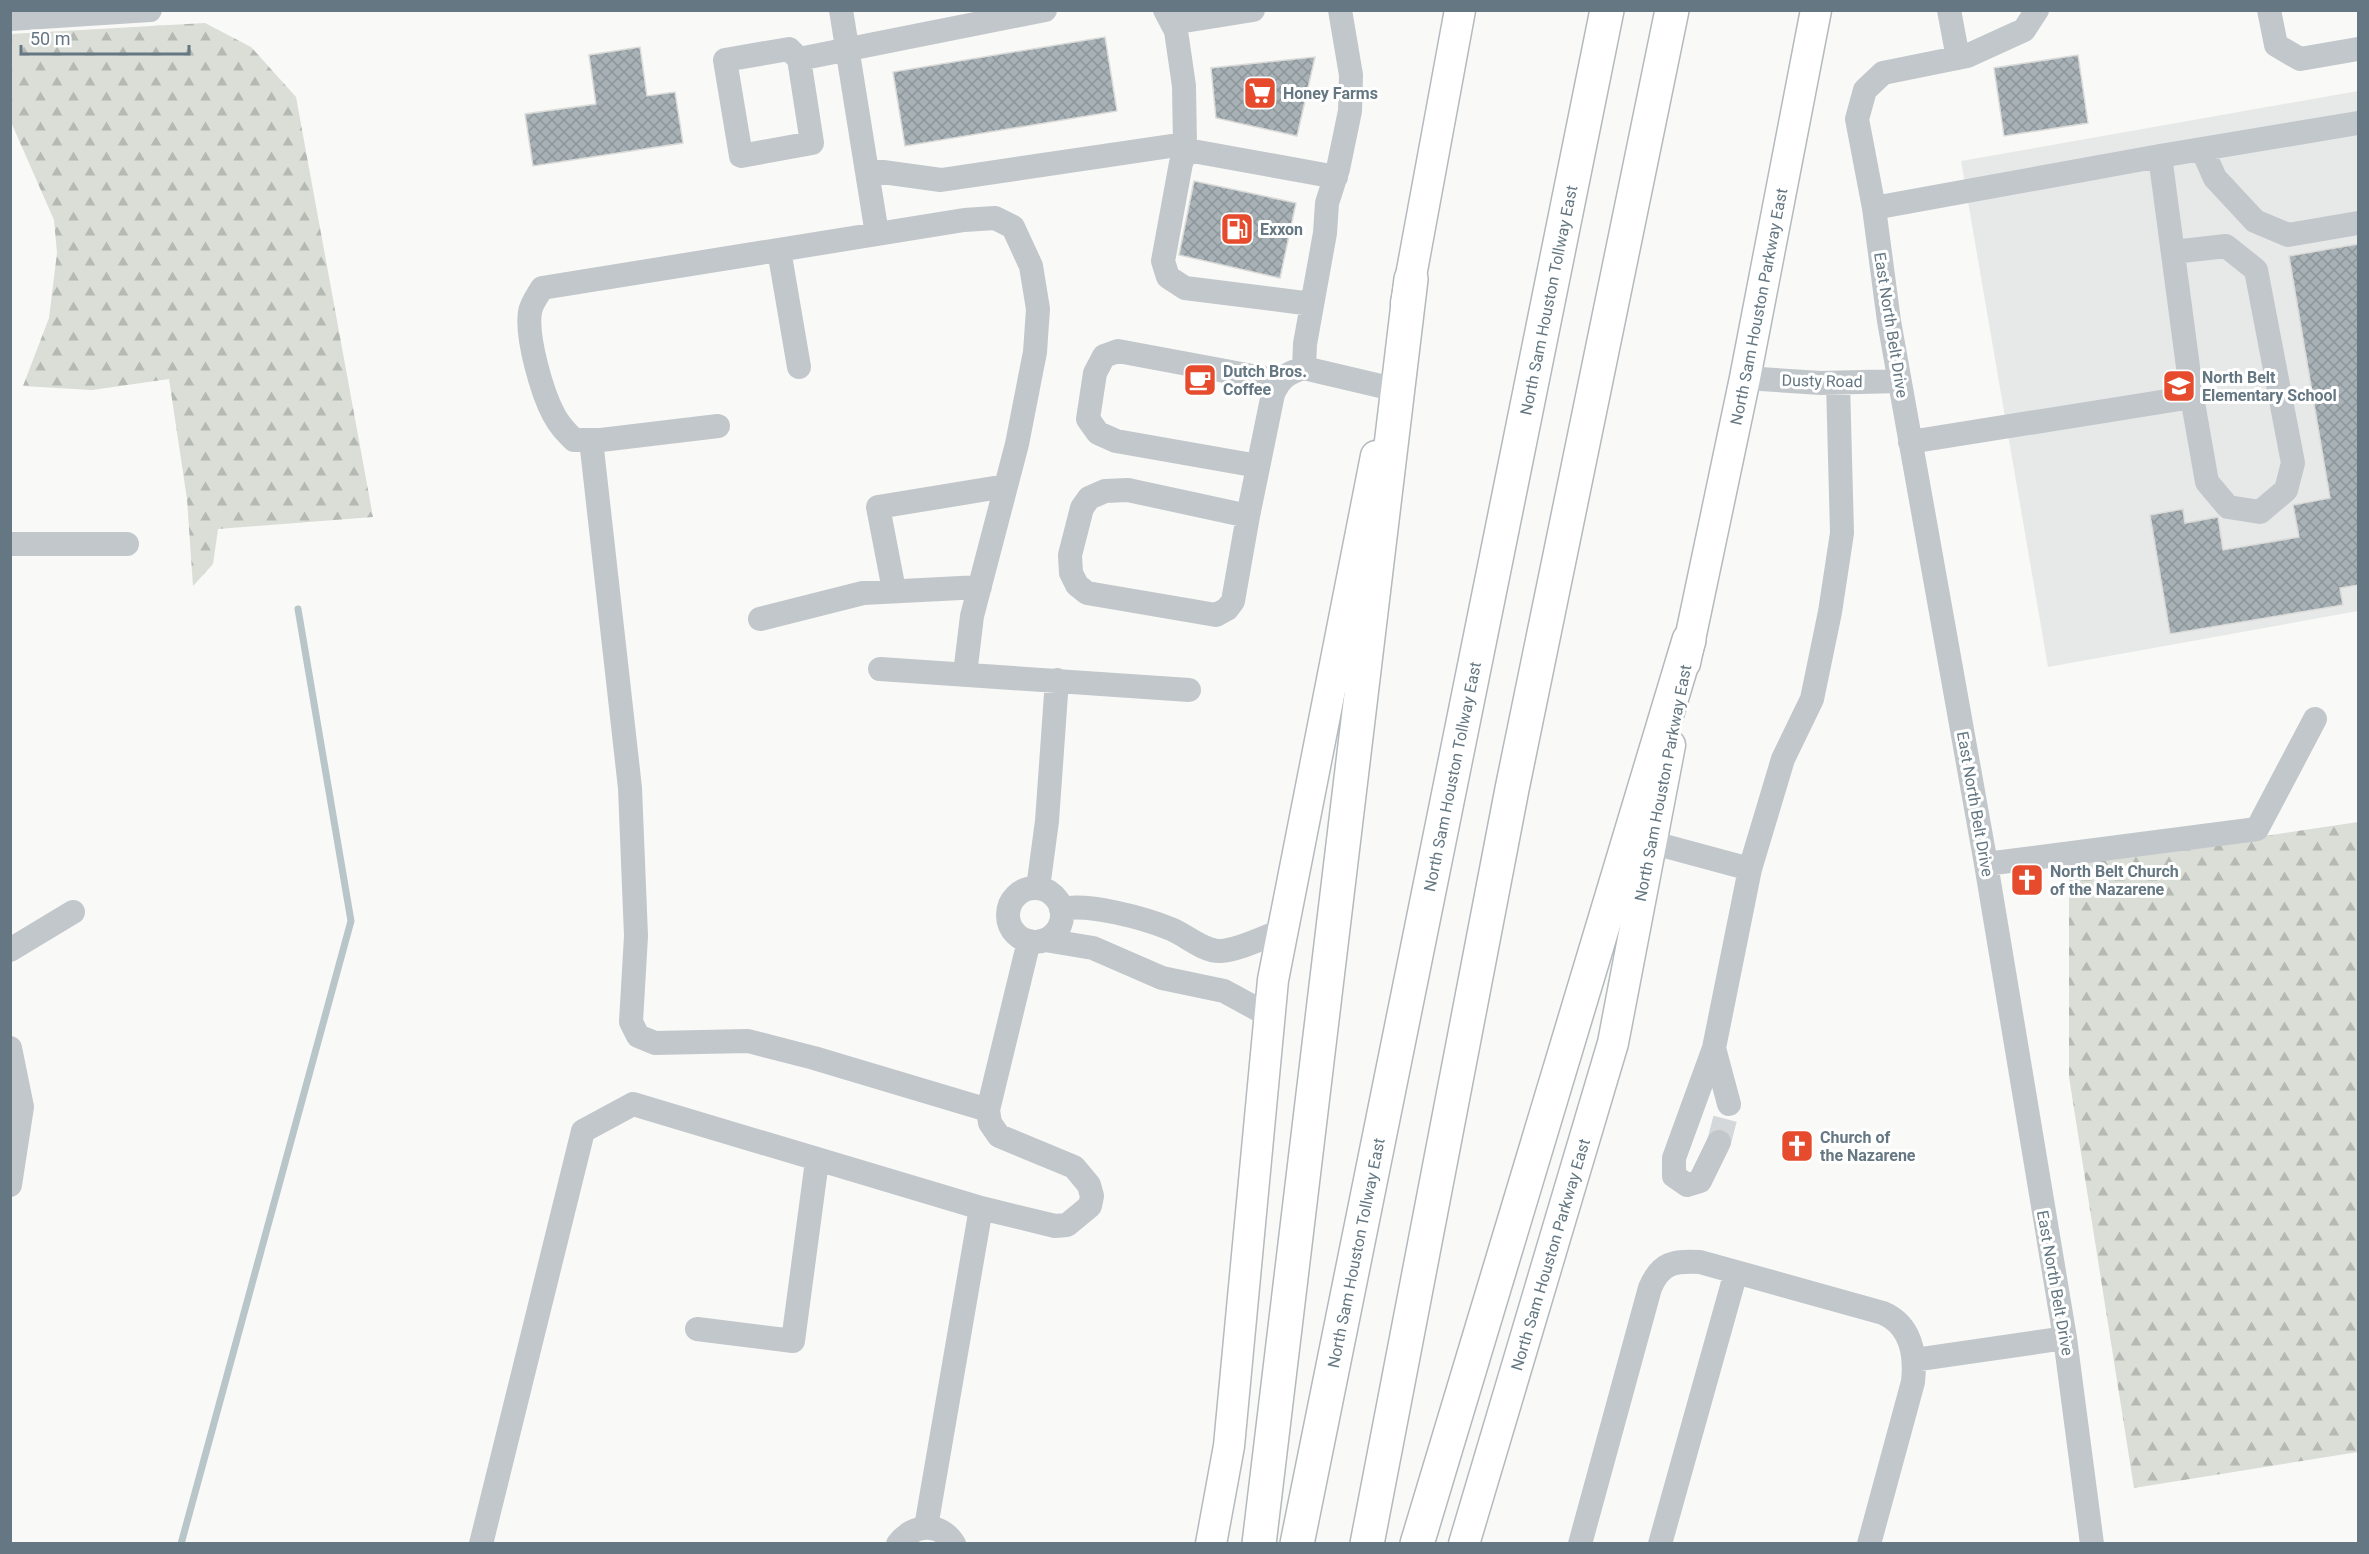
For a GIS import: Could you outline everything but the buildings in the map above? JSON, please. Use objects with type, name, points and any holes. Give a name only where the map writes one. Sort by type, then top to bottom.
[{"type":"highway","name":"North Sam Houston Tollway East","points":[[1297,1544],[1607,10]]},
{"type":"highway","points":[[1367,1544],[1512,789],[1672,10]]},
{"type":"highway","points":[[1259,1544],[1411,279]]},
{"type":"highway","points":[[1418,1544],[1641,839],[1689,640]]},
{"type":"main road","points":[[1211,1544],[1229,1446],[1273,980],[1411,279],[1460,10]]},
{"type":"main road","name":"North Sam Houston Parkway East","points":[[1689,640],[1745,378],[1816,10]]},
{"type":"main road","name":"North Sam Houston Parkway East","points":[[1464,1544],[1613,1043],[1641,839]]},
{"type":"street","points":[[10,19],[150,10]]},
{"type":"street","points":[[841,10],[877,234]]},
{"type":"street","points":[[799,59],[1045,10]]},
{"type":"street","points":[[1253,10],[1168,17],[1176,31],[1184,86],[1187,150],[1181,163],[1163,261],[1168,278],[1185,288],[1312,304]]},
{"type":"street","points":[[1304,368],[1305,344],[1325,233],[1327,203],[1350,111],[1351,75],[1340,10]]},
{"type":"street","points":[[1949,10],[1958,58],[2024,30],[2037,10]]},
{"type":"street","points":[[2268,10],[2276,45],[2300,59],[2358,49]]},
{"type":"street","points":[[789,49],[799,59],[812,142],[741,156],[725,60],[789,49]]},
{"type":"street","name":"East North Belt Drive","points":[[1958,58],[1883,73],[1865,90],[1857,118],[1874,208],[1899,381],[1986,864],[2065,1338],[2092,1544]]},
{"type":"street","points":[[1874,208],[2358,123]]},
{"type":"street","points":[[868,170],[941,180],[1172,146],[1335,177]]},
{"type":"street","points":[[2202,149],[2215,178],[2255,221],[2288,235],[2358,224]]},
{"type":"street","points":[[2160,156],[2192,397],[2207,482],[2228,507],[2260,512],[2286,490],[2293,463],[2256,270],[2226,246],[2173,252]]},
{"type":"street","points":[[718,426],[574,440],[563,430],[553,414],[539,376],[531,336],[530,311],[542,288],[964,220],[995,218],[1013,227],[1031,266],[1038,309],[1035,352],[1017,444],[972,616],[965,674]]},
{"type":"street","points":[[779,250],[799,367]]},
{"type":"street","points":[[1258,466],[1116,441],[1098,433],[1088,419],[1095,373],[1104,356],[1118,351],[1279,381]]},
{"type":"street","points":[[1248,516],[1128,490],[1105,491],[1089,498],[1082,508],[1070,555],[1071,573],[1077,585],[1087,593],[1216,615],[1227,609],[1233,601],[1273,394],[1279,381],[1288,373],[1304,368],[1389,388]]},
{"type":"street","name":"Dusty Road","points":[[1745,378],[1838,383],[1899,381]]},
{"type":"street","points":[[1719,1142],[1700,1181],[1687,1185],[1674,1176],[1674,1158],[1713,1048],[1750,869],[1783,759],[1812,699],[1830,612],[1842,533],[1838,383]]},
{"type":"street","points":[[1910,442],[2192,397]]},
{"type":"street","points":[[591,440],[630,788],[636,936],[631,1022],[638,1036],[655,1043],[748,1041],[814,1058],[988,1110]]},
{"type":"street","points":[[894,590],[878,507],[1006,486]]},
{"type":"street","points":[[10,544],[127,544]]},
{"type":"street","points":[[760,619],[862,593],[980,587]]},
{"type":"street","points":[[880,669],[1190,690]]},
{"type":"street","points":[[1038,888],[1047,821],[1057,680]]},
{"type":"street","points":[[1986,864],[2258,830],[2314,719]]},
{"type":"street","points":[[1641,839],[1750,869]]},
{"type":"street","points":[[1037,940],[1052,936],[1060,924],[1061,909],[1053,895],[1038,888],[1022,891],[1011,903],[1009,910],[1011,926],[1015,933],[1037,940],[1093,948],[1162,978],[1224,991],[1270,1016]]},
{"type":"street","points":[[1061,909],[1106,911],[1140,918],[1172,929],[1206,948],[1220,951],[1239,947],[1283,930]]},
{"type":"street","points":[[10,950],[73,912]]},
{"type":"street","points":[[481,1544],[584,1131],[633,1104],[817,1161],[981,1208],[1055,1226],[1076,1220],[1090,1206],[1092,1196],[1089,1185],[1074,1167],[999,1136],[990,1123],[988,1110],[1037,940]]},
{"type":"street","points":[[10,1048],[22,1107],[10,1185]]},
{"type":"street","points":[[1713,1048],[1729,1104]]},
{"type":"street","points":[[697,1329],[793,1341],[817,1161]]},
{"type":"street","points":[[926,1527],[981,1208]]},
{"type":"street","points":[[1580,1544],[1653,1279],[1669,1264],[1700,1262],[1892,1317],[1902,1324],[1908,1334],[1914,1360],[1913,1382],[1869,1544]]},
{"type":"street","points":[[1660,1544],[1736,1272]]},
{"type":"street","points":[[1914,1360],[2065,1338]]},
{"type":"street","points":[[898,1544],[905,1534],[926,1527],[944,1532],[954,1544]]},
{"type":"shaded area","name":"North Belt Elementary School","points":[[2358,91],[2358,611],[2048,667],[1961,161]]},
{"type":"green space","points":[[205,23],[251,47],[296,97],[373,517],[218,529],[213,564],[193,586],[187,499],[169,379],[92,390],[23,386],[49,318],[57,253],[54,220],[11,122],[10,34]]},
{"type":"green space","points":[[2358,822],[2358,1452],[2134,1488],[2069,1077],[2069,865]]},
{"type":"waterway","points":[[181,1544],[351,921],[298,609]]},
{"type":"tunnel","points":[[1719,1142],[1729,1104]]},
{"type":"place","name":"Honey Farms","points":[[1260,93]]},
{"type":"place","name":"Exxon","points":[[1237,229]]},
{"type":"place","name":"Dutch Bros. Coffee","points":[[1200,380]]},
{"type":"place","name":"North Belt Elementary School","points":[[2179,386]]},
{"type":"place","name":"North Belt Church of the Nazarene","points":[[2027,880]]},
{"type":"place","name":"Church of the Nazarene","points":[[1797,1146]]}]
